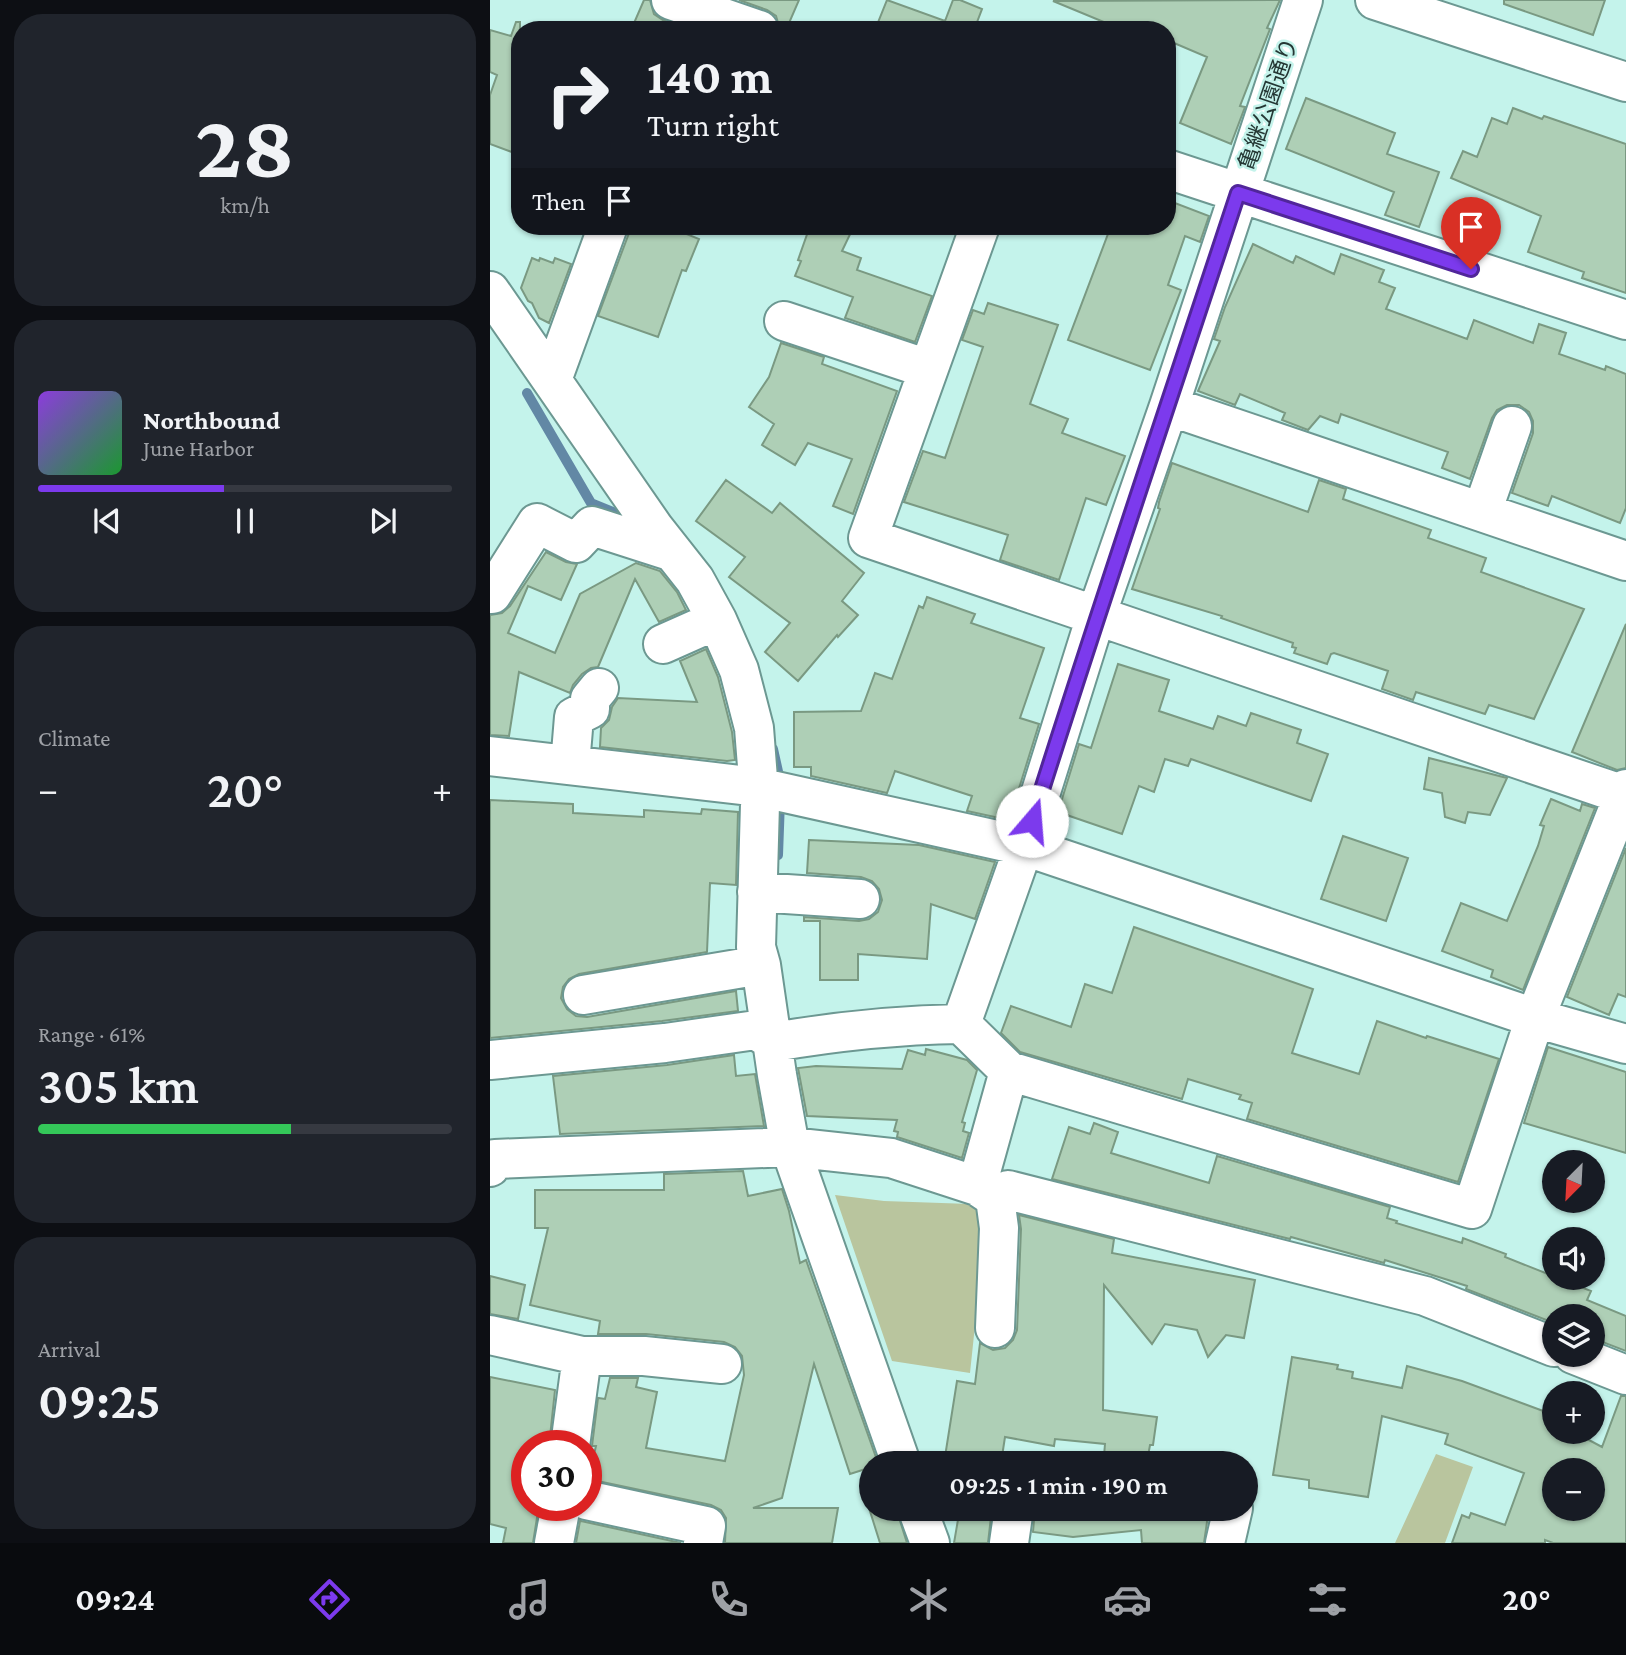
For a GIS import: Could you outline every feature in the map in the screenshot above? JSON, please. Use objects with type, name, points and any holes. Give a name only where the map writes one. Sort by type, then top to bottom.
[{"type":"street","points":[[671,0],[733,21]]},
{"type":"street","name":"亀継公園通り","points":[[961,1024],[1024,846],[1096,616],[1169,406],[1303,0]]},
{"type":"street","points":[[1375,0],[1626,82]]},
{"type":"street","points":[[1176,172],[1626,320]]},
{"type":"street","points":[[552,380],[605,235]]},
{"type":"street","points":[[490,1060],[665,1043],[755,1030],[774,1042],[889,1026],[961,1024],[1009,1071],[1472,1209],[1535,1018],[1625,792],[868,538],[976,235]]},
{"type":"street","points":[[490,291],[695,580],[718,620],[739,670],[754,728],[758,787],[756,947],[790,1147],[897,1451]]},
{"type":"street","points":[[784,321],[928,369]]},
{"type":"street","points":[[1169,406],[1626,561]]},
{"type":"street","points":[[1482,512],[1512,426]]},
{"type":"street","points":[[490,593],[492,594],[537,523],[576,543],[592,526],[673,552]]},
{"type":"street","points":[[663,645],[718,620]]},
{"type":"street","points":[[570,765],[574,717],[590,709],[590,699],[599,688]]},
{"type":"street","points":[[490,756],[758,787],[1024,846],[1535,1018],[1626,1044]]},
{"type":"street","points":[[757,892],[860,898]]},
{"type":"street","points":[[583,995],[761,965]]},
{"type":"street","points":[[995,1328],[999,1228],[986,1192],[1009,1071]]},
{"type":"street","points":[[490,1167],[495,1159],[790,1147],[891,1158],[986,1192],[1008,1190],[1425,1296],[1542,1342]]},
{"type":"street","points":[[490,1335],[582,1356],[644,1356],[722,1364]]},
{"type":"street","points":[[572,1430],[582,1356]]},
{"type":"street","points":[[1604,1367],[1626,1376]]},
{"type":"street","points":[[602,1503],[706,1526],[703,1543]]},
{"type":"street","points":[[554,1543],[558,1521]]},
{"type":"street","points":[[922,1521],[930,1543]]},
{"type":"street","points":[[1009,1543],[1012,1521]]},
{"type":"street","points":[[1225,1543],[1230,1521]]},
{"type":"green space","points":[[835,1195],[884,1201],[970,1204],[986,1221],[970,1373],[892,1361]]},
{"type":"green space","points":[[1436,1454],[1473,1467],[1445,1543],[1395,1543]]},
{"type":"building","points":[[644,0],[650,0],[654,14],[666,21],[635,21]]},
{"type":"building","points":[[739,0],[799,0],[790,21],[777,21],[776,16]]},
{"type":"building","points":[[887,0],[945,21],[879,21]]},
{"type":"building","points":[[953,0],[982,9],[977,21],[945,21]]},
{"type":"building","points":[[1280,0],[1267,28],[1270,29],[1240,106],[1245,107],[1231,144],[1180,123],[1207,57],[1176,44],[1176,21],[1101,21],[1053,1]]},
{"type":"building","points":[[1504,0],[1605,0],[1593,35],[1504,4]]},
{"type":"building","points":[[490,30],[511,36],[511,152],[490,144],[490,95],[497,75],[490,72]]},
{"type":"building","points":[[1306,98],[1395,133],[1387,154],[1439,172],[1419,227],[1385,215],[1394,192],[1286,149]]},
{"type":"building","points":[[1513,108],[1626,144],[1626,293],[1582,278],[1584,272],[1528,252],[1541,216],[1451,178],[1463,151],[1477,157],[1492,118],[1507,124]]},
{"type":"building","points":[[1176,203],[1209,216],[1200,242],[1185,236],[1168,285],[1181,290],[1150,370],[1068,340],[1108,235],[1176,235]]},
{"type":"building","points":[[628,235],[689,235],[699,239],[686,271],[682,270],[658,337],[598,316]]},
{"type":"building","points":[[807,235],[850,235],[842,251],[861,258],[857,270],[932,296],[915,342],[845,318],[853,297],[795,276],[801,261],[798,260]]},
{"type":"building","points":[[1253,244],[1293,263],[1296,256],[1334,274],[1341,254],[1384,270],[1379,282],[1395,288],[1386,309],[1467,339],[1474,320],[1533,343],[1539,324],[1566,333],[1559,354],[1605,370],[1606,366],[1626,374],[1626,508],[1620,523],[1552,496],[1548,506],[1512,493],[1533,433],[1533,421],[1529,412],[1519,405],[1507,405],[1497,410],[1470,479],[1442,468],[1448,452],[1341,414],[1338,423],[1320,416],[1308,430],[1282,420],[1285,413],[1240,394],[1235,405],[1198,391],[1220,341],[1214,339],[1225,307]]},
{"type":"building","points":[[532,258],[553,263],[555,258],[571,264],[549,323],[539,318],[521,288]]},
{"type":"building","points":[[988,303],[1058,325],[1030,404],[1068,419],[1062,433],[1125,456],[1106,505],[1086,498],[1059,580],[1000,560],[1008,535],[904,502],[923,451],[945,458],[983,347],[962,340],[973,310],[984,314]]},
{"type":"building","points":[[781,343],[824,357],[822,364],[897,391],[853,514],[833,506],[852,459],[808,443],[795,465],[762,445],[774,424],[749,407],[769,377]]},
{"type":"building","points":[[1172,463],[1308,512],[1319,480],[1346,489],[1343,499],[1431,530],[1428,538],[1486,558],[1481,572],[1584,609],[1534,719],[1489,705],[1485,714],[1416,692],[1413,700],[1382,689],[1388,671],[1334,653],[1327,664],[1294,653],[1296,648],[1292,647],[1293,643],[1221,618],[1222,616],[1132,589],[1160,509],[1159,502]]},
{"type":"building","points":[[726,480],[772,513],[780,503],[864,573],[842,601],[858,615],[798,681],[765,652],[790,623],[729,577],[745,557],[696,521]]},
{"type":"building","points":[[546,552],[566,562],[577,564],[561,600],[528,586],[508,633],[555,653],[580,594],[636,563],[660,571],[677,592],[686,610],[659,622],[635,579],[598,667],[582,674],[570,693],[519,672],[509,736],[490,735],[490,615],[502,613],[510,606]]},
{"type":"building","points":[[927,597],[975,614],[971,623],[1044,648],[1020,718],[1039,724],[1016,798],[1012,796],[1004,819],[967,811],[972,796],[895,771],[887,793],[811,776],[811,767],[794,767],[794,712],[861,711],[875,673],[892,679],[919,606],[923,608]]},
{"type":"building","points":[[1626,624],[1626,768],[1617,770],[1572,752]]},
{"type":"building","points":[[706,649],[718,677],[732,732],[735,760],[600,747],[601,728],[609,720],[612,707],[618,698],[697,702],[680,661]]},
{"type":"building","points":[[1118,664],[1169,680],[1159,711],[1213,729],[1218,716],[1246,726],[1251,713],[1301,730],[1297,743],[1328,754],[1311,801],[1191,759],[1188,766],[1165,759],[1154,792],[1139,786],[1122,834],[1058,812],[1079,744],[1091,748]]},
{"type":"building","points":[[1429,758],[1507,778],[1490,815],[1468,812],[1465,823],[1445,817],[1442,793],[1424,789]]},
{"type":"building","points":[[1551,799],[1580,811],[1582,804],[1595,808],[1523,990],[1491,977],[1493,970],[1442,951],[1461,903],[1507,921],[1538,846],[1544,826],[1540,825]]},
{"type":"building","points":[[490,800],[573,804],[573,813],[644,817],[644,810],[701,814],[702,809],[738,812],[736,885],[710,883],[707,952],[579,974],[569,979],[563,987],[561,998],[567,1009],[576,1016],[587,1017],[736,991],[738,1011],[490,1038]]},
{"type":"building","points":[[1343,836],[1408,858],[1386,921],[1321,899]]},
{"type":"building","points":[[809,840],[919,845],[995,862],[975,919],[931,904],[927,959],[858,954],[858,980],[820,980],[820,921],[804,921],[804,917],[859,921],[869,919],[878,912],[882,900],[879,889],[872,881],[861,877],[807,873]]},
{"type":"building","points":[[1626,848],[1626,997],[1618,994],[1609,1015],[1567,997]]},
{"type":"building","points":[[1134,927],[1313,989],[1292,1053],[1359,1074],[1377,1021],[1499,1059],[1458,1182],[1247,1119],[1252,1103],[1239,1099],[1241,1095],[1188,1079],[1182,1099],[1020,1052],[1001,1033],[1011,1006],[1071,1027],[1085,984],[1112,993]]},
{"type":"building","points":[[1548,1047],[1626,1072],[1626,1153],[1524,1123]]},
{"type":"building","points":[[926,1049],[967,1060],[977,1070],[962,1122],[965,1123],[963,1131],[969,1133],[962,1158],[897,1137],[898,1132],[894,1131],[897,1120],[807,1116],[798,1068],[816,1066],[902,1069],[908,1050],[925,1055]]},
{"type":"building","points":[[734,1055],[736,1076],[755,1074],[764,1126],[560,1134],[553,1076],[667,1065]]},
{"type":"building","points":[[1094,1123],[1118,1132],[1111,1153],[1209,1183],[1217,1156],[1390,1207],[1387,1218],[1397,1221],[1396,1223],[1462,1243],[1463,1238],[1506,1254],[1505,1257],[1542,1272],[1542,1290],[1588,1290],[1591,1291],[1587,1300],[1597,1304],[1542,1304],[1542,1318],[1466,1289],[1467,1286],[1385,1260],[1384,1263],[1291,1237],[1290,1239],[1052,1179],[1069,1127],[1090,1134]]},
{"type":"building","points":[[743,1171],[748,1196],[782,1189],[800,1263],[806,1260],[874,1451],[859,1451],[859,1471],[850,1474],[814,1364],[782,1498],[753,1508],[838,1508],[832,1543],[725,1543],[726,1518],[721,1510],[711,1505],[602,1482],[602,1430],[594,1430],[598,1398],[605,1399],[610,1378],[638,1378],[636,1387],[657,1392],[646,1448],[725,1461],[744,1375],[742,1356],[735,1347],[724,1342],[646,1334],[598,1334],[600,1321],[530,1305],[548,1228],[535,1228],[535,1190],[664,1190],[664,1174]]},
{"type":"building","points":[[1019,1215],[1114,1239],[1112,1253],[1255,1280],[1244,1338],[1226,1335],[1208,1357],[1197,1330],[1165,1324],[1152,1344],[1104,1285],[1103,1410],[1157,1417],[1153,1445],[1150,1445],[1149,1451],[1104,1451],[1105,1444],[1055,1439],[1054,1446],[1005,1437],[1003,1451],[946,1451],[957,1381],[975,1384],[980,1343],[993,1350],[1005,1348],[1013,1340],[1017,1330],[1021,1229]]},
{"type":"building","points":[[490,1276],[525,1285],[518,1319],[490,1314]]},
{"type":"building","points":[[1605,1307],[1626,1316],[1626,1351],[1605,1343]]},
{"type":"building","points":[[1292,1357],[1338,1365],[1337,1369],[1353,1372],[1352,1378],[1402,1388],[1407,1366],[1462,1381],[1542,1411],[1542,1444],[1596,1444],[1602,1447],[1621,1396],[1626,1396],[1626,1543],[1553,1543],[1545,1540],[1545,1543],[1452,1543],[1462,1515],[1469,1518],[1471,1513],[1505,1525],[1524,1473],[1445,1444],[1448,1434],[1382,1416],[1368,1497],[1309,1488],[1309,1480],[1273,1475]]},
{"type":"building","points":[[490,1377],[555,1390],[551,1430],[511,1430],[511,1521],[536,1521],[533,1543],[503,1543],[506,1528],[490,1524]]},
{"type":"building","points":[[581,1521],[681,1543],[576,1543]]},
{"type":"building","points":[[873,1521],[900,1521],[907,1543],[880,1543]]},
{"type":"building","points":[[958,1521],[991,1521],[988,1543],[954,1543]]},
{"type":"building","points":[[1034,1521],[1207,1522],[1204,1543],[1142,1543],[1141,1530],[1073,1537],[1033,1532]]},
{"type":"waterway","points":[[527,393],[591,503],[625,517]]},
{"type":"waterway","points":[[773,749],[781,785]]},
{"type":"waterway","points":[[778,855],[780,800]]},
{"type":"route","points":[[1032,821],[1096,616],[1169,406],[1238,193],[1471,269]]}]
